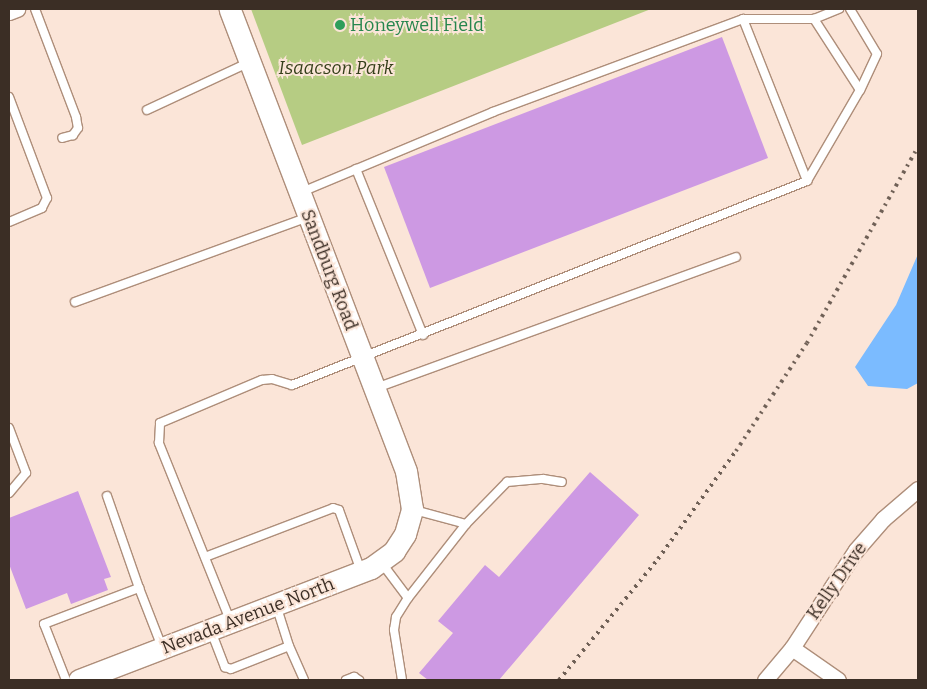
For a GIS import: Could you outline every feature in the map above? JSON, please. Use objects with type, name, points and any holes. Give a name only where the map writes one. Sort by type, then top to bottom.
[{"type":"street","points":[[9,12],[17,9]]},
{"type":"street","name":"Sandburg Road","points":[[230,9],[406,471],[412,509],[405,534]]},
{"type":"street","name":"Kelly Drive","points":[[765,680],[792,648],[856,550],[883,519],[918,489]]},
{"type":"street","name":"Nevada Avenue North","points":[[79,680],[116,670],[162,649],[361,572],[381,562],[405,534]]},
{"type":"street","points":[[792,648],[838,680]]},
{"type":"lane","points":[[34,9],[76,116],[78,128],[73,135],[62,138]]},
{"type":"lane","points":[[300,192],[493,112],[743,19],[814,19],[839,9]]},
{"type":"lane","points":[[231,622],[159,443],[160,423],[262,380],[272,379],[292,385],[423,335],[576,271],[807,181],[860,90],[876,54],[850,9]]},
{"type":"lane","points":[[743,19],[807,181]]},
{"type":"lane","points":[[814,19],[860,90]]},
{"type":"lane","points":[[147,110],[250,62]]},
{"type":"lane","points":[[9,97],[46,198],[42,208],[9,222]]},
{"type":"lane","points":[[356,169],[423,335]]},
{"type":"lane","points":[[75,302],[309,216]]},
{"type":"lane","points":[[374,389],[736,257]]},
{"type":"lane","points":[[9,428],[26,473],[9,493]]},
{"type":"lane","points":[[402,680],[394,630],[396,617],[408,598],[466,524],[507,482],[543,479],[562,482]]},
{"type":"lane","points":[[107,496],[162,649]]},
{"type":"lane","points":[[205,557],[333,508],[338,510],[361,572]]},
{"type":"lane","points":[[412,509],[466,524]]},
{"type":"lane","points":[[381,562],[408,598]]},
{"type":"lane","points":[[66,680],[44,624],[139,588]]},
{"type":"lane","points":[[276,605],[289,646],[304,680]]},
{"type":"lane","points":[[210,630],[225,667],[231,669],[289,646]]},
{"type":"lane","points":[[346,680],[354,677],[359,680]]},
{"type":"green space","name":"Isaacson Park","points":[[251,9],[651,9],[302,145]]},
{"type":"water","points":[[918,254],[918,383],[907,389],[868,386],[855,367],[896,305]]},
{"type":"building","points":[[722,37],[768,158],[430,288],[384,167]]},
{"type":"building","points":[[590,472],[639,515],[499,680],[428,680],[419,673],[453,633],[438,621],[485,565],[499,577]]},
{"type":"building","points":[[78,491],[111,577],[104,579],[108,590],[71,604],[67,593],[26,609],[9,564],[9,518]]},
{"type":"railway","points":[[559,680],[658,559],[736,451],[807,343],[918,147]]},
{"type":"place","name":"Honeywell Field","points":[[340,25]]}]
